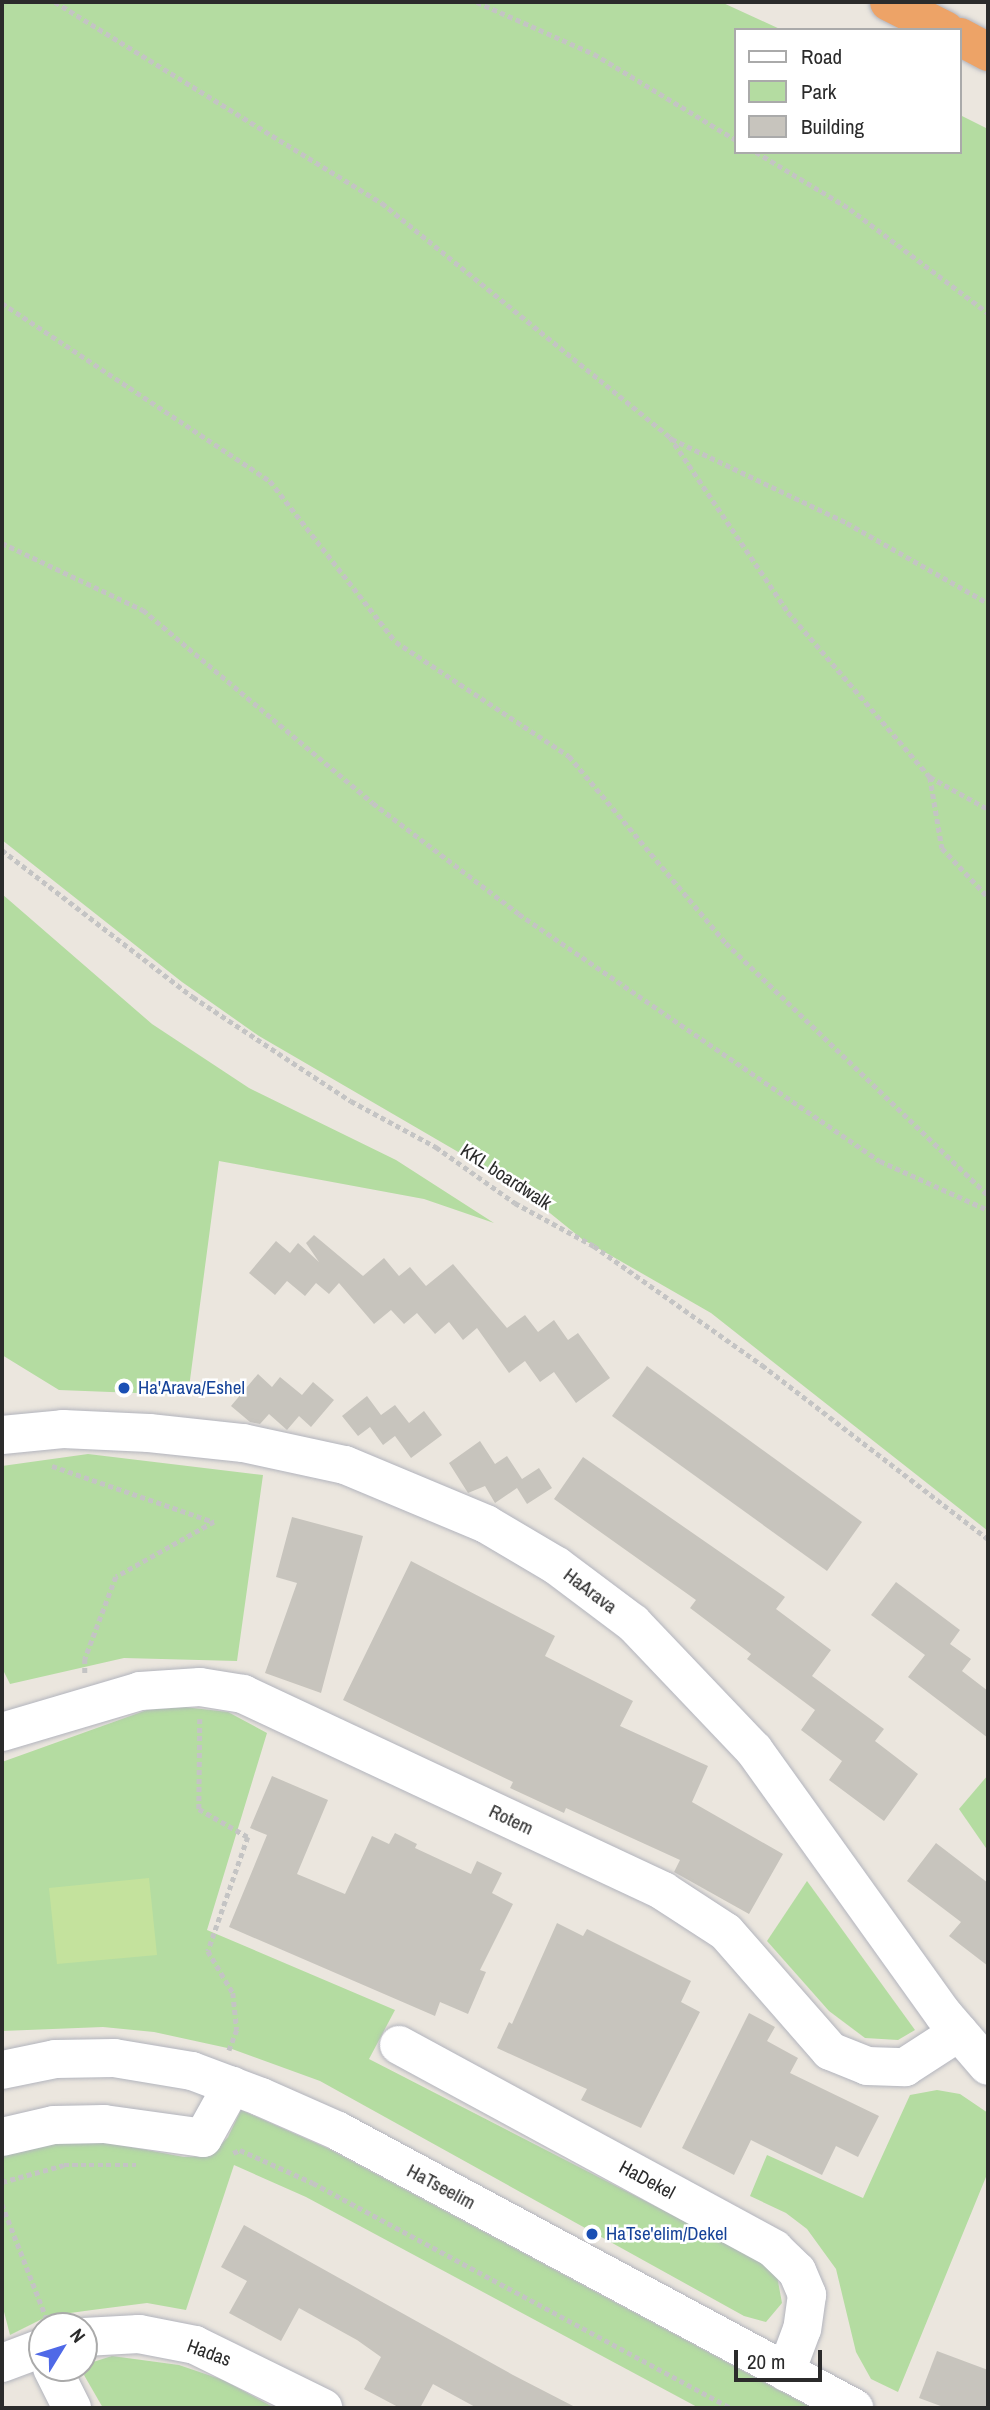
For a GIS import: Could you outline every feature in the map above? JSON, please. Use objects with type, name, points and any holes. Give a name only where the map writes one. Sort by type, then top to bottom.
[{"type":"highway","points":[[889,2],[941,28]]},
{"type":"highway","points":[[962,38],[988,52]]},
{"type":"street","name":"HaArava","points":[[2,1435],[62,1429],[149,1433],[243,1443],[345,1465],[486,1524],[556,1566],[633,1623],[754,1750],[959,2032],[988,2066]]},
{"type":"street","name":"Rotem","points":[[2,1732],[139,1691],[200,1687],[243,1694],[663,1891],[726,1932],[830,2052],[867,2066],[905,2067],[959,2032]]},
{"type":"street","name":"HaDekel","points":[[399,2045],[774,2249],[797,2271],[807,2295],[802,2329],[786,2372]]},
{"type":"street","name":"HaTseelim","points":[[2,2070],[55,2059],[114,2058],[192,2071],[226,2083],[338,2131],[854,2408]]},
{"type":"street","points":[[2,2137],[54,2125],[104,2124],[203,2138],[226,2083]]},
{"type":"street","name":"Hadas","points":[[98,2336],[139,2334],[195,2345],[323,2408]]},
{"type":"street","points":[[2,2377],[2,2363],[28,2353]]},
{"type":"street","points":[[59,2382],[72,2408]]},
{"type":"path","points":[[55,2],[382,203],[670,438],[846,523],[988,603]]},
{"type":"path","points":[[477,2],[594,54],[734,139]]},
{"type":"path","points":[[759,154],[850,209],[988,313]]},
{"type":"path","points":[[2,303],[270,481],[396,642],[569,755],[726,943],[988,1195]]},
{"type":"path","points":[[670,438],[788,612],[930,777],[988,809]]},
{"type":"path","points":[[2,542],[143,610],[373,803],[519,914],[880,1161],[988,1210]]},
{"type":"path","points":[[930,777],[942,848],[988,897]]},
{"type":"path","name":"KKL boardwalk","points":[[2,850],[193,997],[351,1101],[436,1147],[515,1203],[594,1246],[762,1365],[988,1539]]},
{"type":"path","points":[[39,1462],[214,1522],[116,1577],[85,1659],[85,1706]]},
{"type":"path","points":[[200,1687],[199,1809],[248,1837],[208,1951],[233,1993],[237,2030],[226,2083]]},
{"type":"path","points":[[227,2155],[240,2150],[313,2183],[732,2408]]},
{"type":"path","points":[[2,2182],[64,2165],[140,2165]]},
{"type":"path","points":[[2,2204],[44,2312]]},
{"type":"green space","points":[[2,2],[721,2],[778,28],[734,28],[734,154],[962,154],[962,116],[988,129],[988,1531],[711,1313],[582,1239],[535,1201],[472,1160],[259,1036],[182,982],[2,840]]},
{"type":"green space","points":[[2,894],[152,1024],[249,1088],[396,1160],[494,1223],[424,1199],[219,1161],[188,1395],[59,1390],[2,1355]]},
{"type":"green space","points":[[88,1454],[263,1475],[237,1661],[124,1658],[10,1684],[2,1668],[2,1466]]},
{"type":"green space","points":[[184,1707],[228,1712],[267,1733],[207,1930],[395,2010],[369,2059],[754,2257],[777,2276],[782,2303],[766,2322],[744,2316],[320,2081],[232,2049],[154,2032],[103,2027],[2,2031],[2,1762],[147,1710]]},
{"type":"green space","points":[[988,1775],[988,1851],[959,1809]]},
{"type":"green space","points":[[149,1878],[157,1955],[57,1964],[49,1888]]},
{"type":"green space","points":[[807,1881],[915,2030],[898,2040],[865,2038],[829,2011],[767,1941]]},
{"type":"green space","points":[[937,2090],[960,2094],[988,2113],[988,2172],[898,2392],[871,2379],[856,2352],[836,2269],[807,2229],[786,2213],[750,2196],[767,2155],[863,2198],[910,2095]]},
{"type":"green space","points":[[241,2110],[329,2149],[812,2408],[699,2408],[306,2197],[234,2165],[186,2310],[147,2303],[78,2312],[28,2312],[28,2326],[10,2335],[2,2304],[2,2155],[56,2143],[104,2142],[184,2157],[211,2156],[228,2137]]},
{"type":"green space","points":[[112,2356],[179,2365],[223,2380],[275,2408],[103,2408],[88,2382],[98,2382],[98,2360]]},
{"type":"building","points":[[314,1235],[363,1276],[384,1258],[399,1276],[410,1267],[426,1286],[453,1264],[507,1328],[525,1315],[538,1332],[554,1320],[568,1340],[578,1333],[610,1378],[576,1403],[554,1372],[540,1382],[525,1361],[509,1373],[477,1328],[463,1340],[449,1322],[435,1334],[417,1313],[404,1324],[391,1310],[374,1324],[339,1283],[329,1294],[316,1283],[305,1296],[287,1281],[275,1295],[249,1273],[276,1241],[290,1253],[298,1243],[319,1262],[306,1243]]},
{"type":"building","points":[[647,1366],[862,1522],[827,1571],[612,1416]]},
{"type":"building","points":[[258,1374],[272,1387],[280,1377],[302,1395],[313,1382],[334,1400],[311,1427],[299,1416],[287,1430],[269,1414],[260,1424],[250,1422],[231,1406]]},
{"type":"building","points":[[367,1396],[381,1415],[395,1405],[409,1423],[424,1411],[442,1435],[411,1458],[395,1436],[383,1445],[370,1427],[358,1436],[342,1416]]},
{"type":"building","points":[[480,1441],[495,1464],[507,1456],[522,1479],[539,1468],[552,1488],[527,1504],[517,1488],[495,1503],[485,1486],[468,1493],[449,1463]]},
{"type":"building","points":[[583,1457],[785,1597],[776,1609],[831,1650],[812,1676],[884,1729],[875,1741],[918,1774],[884,1821],[829,1780],[842,1761],[801,1730],[815,1710],[747,1659],[751,1654],[690,1608],[696,1600],[554,1499]]},
{"type":"building","points":[[292,1517],[363,1536],[321,1693],[265,1673],[297,1583],[276,1577]]},
{"type":"building","points":[[411,1561],[555,1636],[545,1656],[633,1701],[620,1726],[708,1766],[692,1802],[783,1854],[749,1914],[674,1872],[680,1860],[566,1808],[564,1813],[510,1788],[513,1782],[343,1700]]},
{"type":"building","points":[[896,1582],[960,1630],[950,1644],[971,1659],[962,1671],[988,1691],[988,1738],[908,1677],[925,1655],[871,1615]]},
{"type":"building","points":[[272,1776],[328,1800],[297,1874],[345,1894],[372,1836],[389,1844],[395,1833],[417,1844],[415,1848],[471,1874],[477,1861],[502,1873],[492,1893],[513,1904],[480,1970],[486,1972],[468,2014],[440,2002],[435,2016],[229,1927],[267,1835],[250,1828]]},
{"type":"building","points":[[936,1843],[988,1883],[988,1966],[949,1936],[961,1922],[907,1881]]},
{"type":"building","points":[[557,1923],[583,1936],[587,1929],[691,1981],[681,2002],[700,2012],[641,2128],[581,2100],[587,2089],[497,2048],[509,2022],[512,2024]]},
{"type":"building","points":[[749,2013],[775,2027],[767,2041],[798,2058],[790,2073],[879,2116],[858,2157],[836,2146],[822,2175],[751,2140],[734,2175],[682,2148]]},
{"type":"building","points":[[244,2225],[577,2408],[477,2408],[433,2384],[420,2408],[400,2408],[364,2389],[381,2357],[357,2340],[299,2308],[281,2341],[229,2313],[247,2281],[221,2267]]},
{"type":"building","points":[[937,2351],[988,2370],[988,2408],[946,2408],[919,2398]]},
{"type":"place","name":"Ha'Arava/Eshel","points":[[124,1388]]},
{"type":"place","name":"HaTse'elim/Dekel","points":[[592,2234]]}]
